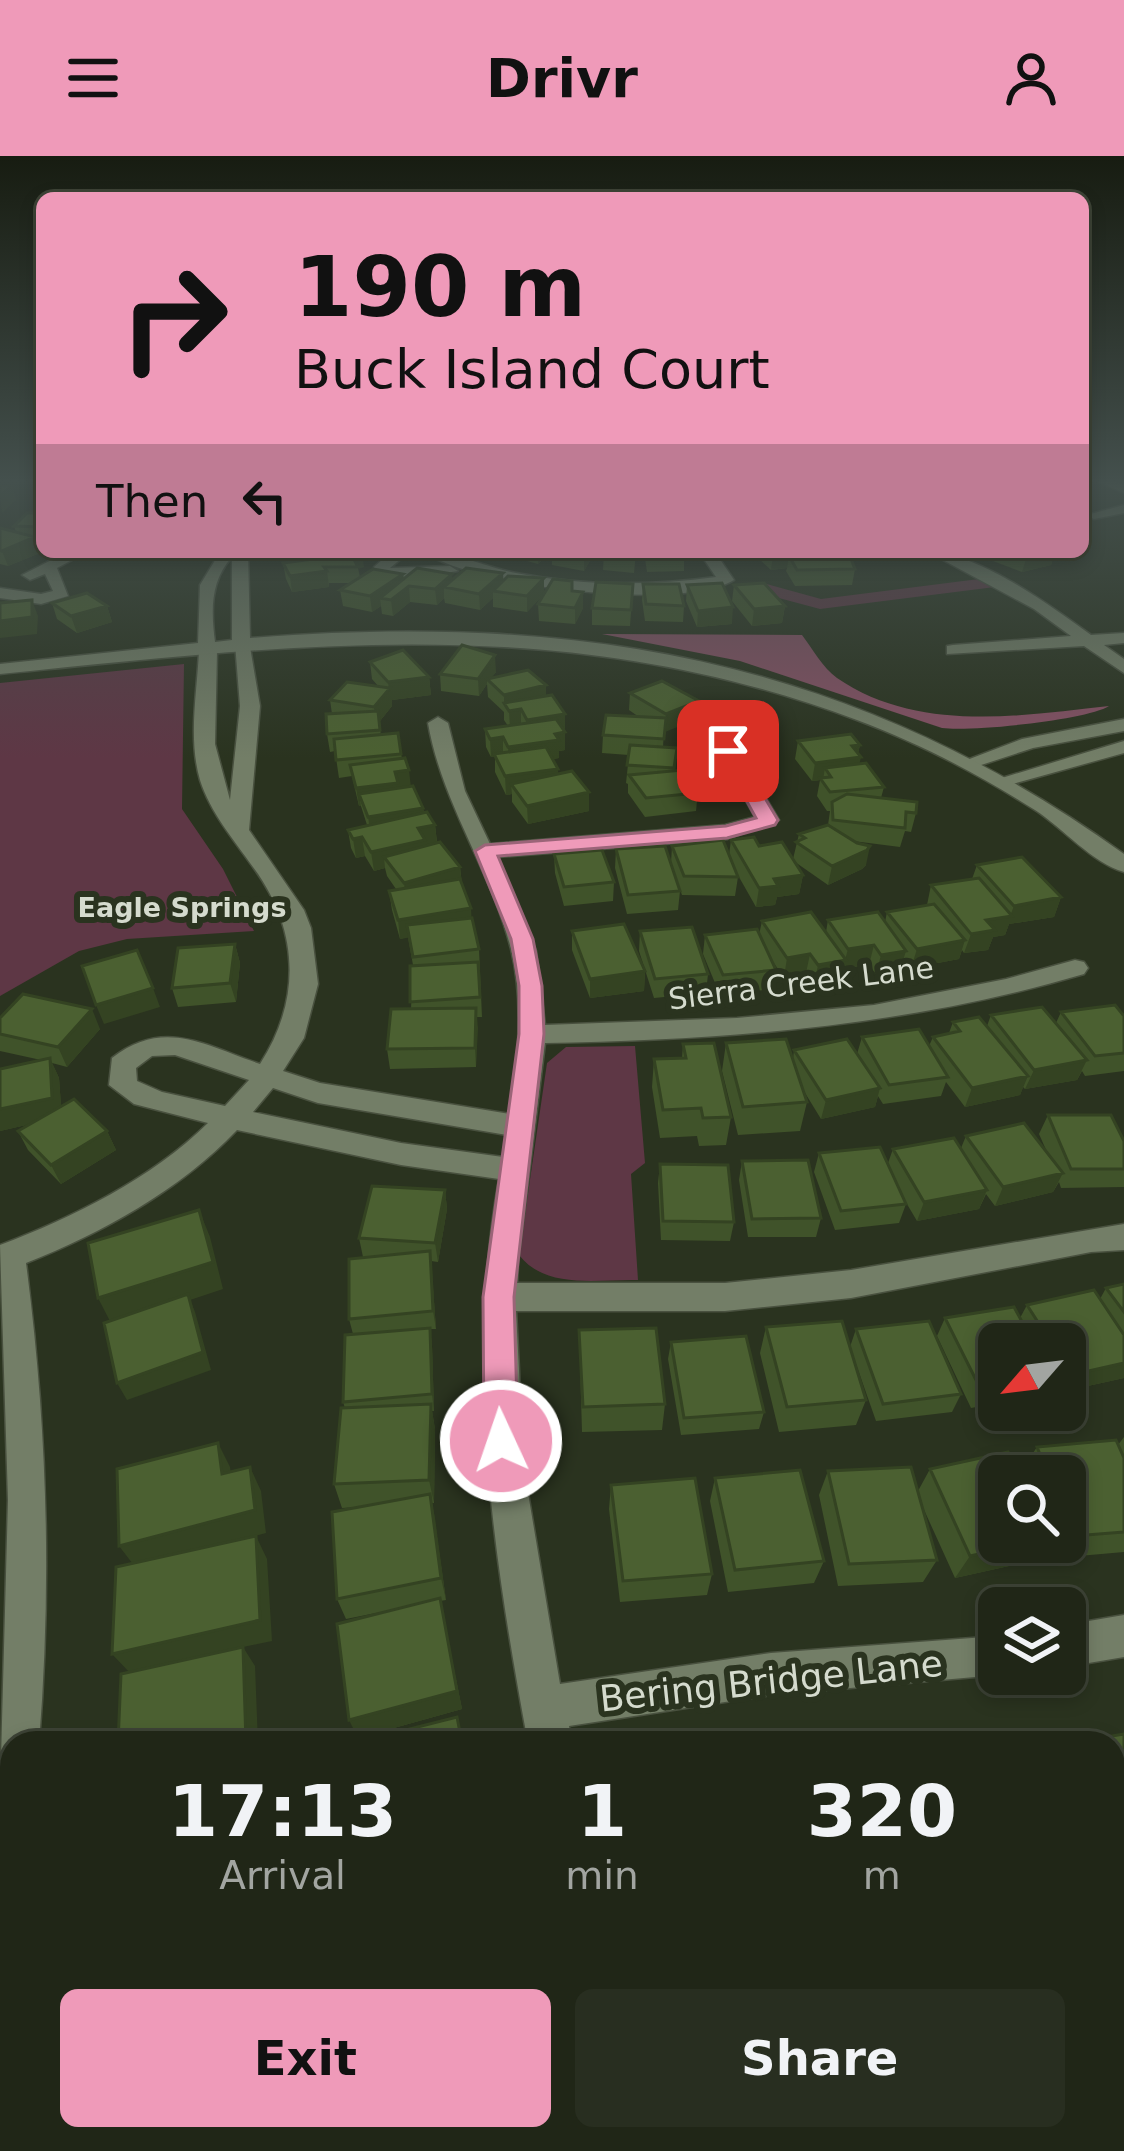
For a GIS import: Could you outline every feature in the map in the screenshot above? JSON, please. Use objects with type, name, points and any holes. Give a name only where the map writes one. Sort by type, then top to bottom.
[{"type":"street","points":[[0,589],[42,572]]},
{"type":"street","points":[[0,589],[54,597],[62,593],[52,572]]},
{"type":"street","points":[[18,1731],[30,1502],[24,1364],[5,1258],[68,1231],[155,1182],[231,1118],[266,1078],[285,1047],[301,1004],[306,962],[299,926],[280,889],[215,793],[207,761],[207,584],[212,572]]},
{"type":"street","points":[[238,830],[250,706],[242,647],[240,572]]},
{"type":"street","points":[[387,572],[429,572]]},
{"type":"street","points":[[498,572],[642,587],[726,580],[721,572]]},
{"type":"street","points":[[975,572],[1040,605],[1124,668]]},
{"type":"street","points":[[0,669],[242,647],[452,636],[624,650],[732,671],[901,730],[1002,781],[1124,865]]},
{"type":"street","points":[[952,650],[1096,644],[1124,638]]},
{"type":"street","points":[[438,723],[455,797],[485,851],[522,939],[530,986],[532,1034],[499,1297],[497,1397],[505,1484],[546,1726]]},
{"type":"street","points":[[969,764],[1029,742],[1124,725]]},
{"type":"street","points":[[1002,781],[1124,747]]},
{"type":"street","points":[[485,851],[727,832],[768,820],[728,751]]},
{"type":"street","name":"Sierra Creek Lane","points":[[532,1034],[668,1033],[807,1021],[1000,990],[1075,968]]},
{"type":"street","points":[[512,1169],[368,1150],[130,1092],[123,1085],[122,1065],[145,1047],[161,1044],[266,1078],[389,1109],[522,1127]]},
{"type":"street","points":[[499,1297],[725,1297],[851,1284],[1091,1239],[1124,1237]]},
{"type":"street","points":[[1086,1642],[1124,1636]]},
{"type":"street","name":"Bering Bridge Lane","points":[[546,1726],[771,1674],[978,1659]]},
{"type":"shaded area","points":[[979,579],[995,587],[820,609],[749,590],[759,582],[821,599]]},
{"type":"shaded area","points":[[602,634],[802,635],[837,678],[868,695],[935,714],[1005,716],[1109,706],[1028,724],[942,728],[740,661]]},
{"type":"shaded area","points":[[184,664],[182,809],[223,869],[254,931],[127,939],[79,951],[0,996],[0,683]]},
{"type":"shaded area","points":[[635,1046],[645,1163],[631,1174],[638,1280],[574,1280],[543,1274],[519,1255],[547,1063],[566,1047]]},
{"type":"building","points":[[368,572],[403,574],[370,596],[340,590]]},
{"type":"building","points":[[412,572],[452,574],[435,589],[409,586],[391,600],[380,598]]},
{"type":"building","points":[[461,572],[503,573],[479,594],[444,587]]},
{"type":"building","points":[[508,576],[544,578],[527,596],[493,591]]},
{"type":"building","points":[[553,579],[572,581],[572,591],[583,592],[575,608],[538,604]]},
{"type":"building","points":[[596,582],[633,584],[631,610],[592,608]]},
{"type":"building","points":[[722,583],[733,607],[698,611],[687,585]]},
{"type":"building","points":[[764,583],[785,606],[754,609],[734,585]]},
{"type":"building","points":[[643,584],[679,584],[684,606],[646,604]]},
{"type":"building","points":[[87,593],[107,606],[71,616],[52,603]]},
{"type":"building","points":[[32,600],[32,617],[0,621],[0,603]]},
{"type":"building","points":[[462,645],[495,655],[478,679],[440,674]]},
{"type":"building","points":[[403,650],[429,677],[388,682],[370,662]]},
{"type":"building","points":[[528,670],[546,685],[504,695],[487,679]]},
{"type":"building","points":[[662,681],[699,701],[666,714],[630,693]]},
{"type":"building","points":[[347,682],[390,688],[374,707],[330,700]]},
{"type":"building","points":[[552,695],[565,714],[527,720],[521,709],[509,711],[504,703]]},
{"type":"building","points":[[378,711],[380,730],[327,734],[326,714]]},
{"type":"building","points":[[606,715],[666,718],[664,739],[603,735]]},
{"type":"building","points":[[556,719],[565,732],[555,734],[559,740],[508,747],[503,737],[490,739],[485,729]]},
{"type":"building","points":[[398,733],[401,754],[336,760],[334,739]]},
{"type":"building","points":[[851,734],[860,745],[852,746],[861,757],[815,763],[798,741]]},
{"type":"building","points":[[630,745],[677,748],[674,768],[627,765]]},
{"type":"building","points":[[546,747],[558,769],[505,776],[494,754]]},
{"type":"building","points":[[405,758],[409,770],[395,772],[398,783],[356,788],[350,765]]},
{"type":"building","points":[[866,763],[884,787],[830,792],[820,778],[831,777],[825,768]]},
{"type":"building","points":[[704,768],[711,781],[693,783],[698,793],[646,798],[629,775]]},
{"type":"building","points":[[572,771],[589,792],[527,806],[511,784]]},
{"type":"building","points":[[413,786],[423,808],[368,817],[359,794]]},
{"type":"building","points":[[847,794],[917,802],[916,813],[906,812],[905,828],[833,820],[832,802]]},
{"type":"building","points":[[427,812],[435,825],[418,828],[425,840],[371,852],[362,837],[353,839],[348,830]]},
{"type":"building","points":[[828,825],[870,846],[832,866],[796,842],[805,838],[799,834]]},
{"type":"building","points":[[754,837],[759,846],[782,842],[803,875],[774,879],[778,886],[759,888],[731,840]]},
{"type":"building","points":[[723,840],[738,877],[684,876],[672,846]]},
{"type":"building","points":[[440,842],[460,867],[404,883],[384,857]]},
{"type":"building","points":[[665,846],[680,891],[628,895],[616,849]]},
{"type":"building","points":[[602,850],[614,882],[564,887],[554,854]]},
{"type":"building","points":[[1022,857],[1061,897],[1014,906],[977,865]]},
{"type":"building","points":[[979,878],[1012,916],[986,920],[995,930],[971,934],[931,885]]},
{"type":"building","points":[[460,879],[471,908],[398,920],[389,891]]},
{"type":"building","points":[[934,904],[965,940],[917,949],[887,912]]},
{"type":"building","points":[[811,912],[846,960],[818,965],[810,954],[787,958],[762,921]]},
{"type":"building","points":[[878,912],[906,951],[881,955],[874,945],[848,949],[828,920]]},
{"type":"building","points":[[472,918],[479,949],[413,957],[407,925]]},
{"type":"building","points":[[624,924],[645,971],[590,979],[572,931]]},
{"type":"building","points":[[692,927],[708,974],[655,979],[640,931]]},
{"type":"building","points":[[757,929],[776,970],[723,975],[705,935]]},
{"type":"building","points":[[235,944],[230,983],[172,988],[178,948]]},
{"type":"building","points":[[137,950],[153,988],[96,1005],[82,966]]},
{"type":"building","points":[[478,962],[480,997],[410,1002],[410,966]]},
{"type":"building","points":[[23,994],[92,1009],[58,1047],[0,1034],[0,1018]]},
{"type":"building","points":[[1115,1005],[1124,1016],[1124,1053],[1095,1056],[1061,1012]]},
{"type":"building","points":[[1042,1007],[1087,1060],[1034,1070],[991,1015]]},
{"type":"building","points":[[476,1008],[475,1048],[387,1049],[391,1009]]},
{"type":"building","points":[[979,1017],[1028,1076],[972,1088],[933,1037],[960,1031],[953,1022]]},
{"type":"building","points":[[919,1029],[948,1077],[889,1085],[862,1037]]},
{"type":"building","points":[[786,1039],[807,1102],[743,1107],[726,1043]]},
{"type":"building","points":[[847,1039],[880,1088],[826,1100],[794,1050]]},
{"type":"building","points":[[714,1043],[731,1117],[703,1118],[701,1108],[663,1110],[654,1059],[686,1058],[683,1044]]},
{"type":"building","points":[[50,1058],[52,1098],[0,1109],[0,1069]]},
{"type":"building","points":[[74,1099],[107,1131],[51,1165],[18,1131]]},
{"type":"building","points":[[1048,1115],[1111,1115],[1124,1141],[1124,1169],[1071,1169]]},
{"type":"building","points":[[1024,1123],[1063,1173],[1003,1187],[966,1136]]},
{"type":"building","points":[[954,1138],[987,1190],[924,1202],[893,1149]]},
{"type":"building","points":[[880,1147],[906,1204],[841,1211],[819,1153]]},
{"type":"building","points":[[808,1160],[821,1218],[752,1219],[742,1161]]},
{"type":"building","points":[[660,1164],[728,1165],[734,1222],[663,1221]]},
{"type":"building","points":[[372,1186],[445,1190],[435,1243],[359,1238]]},
{"type":"building","points":[[199,1210],[213,1262],[98,1298],[88,1243]]},
{"type":"building","points":[[430,1251],[433,1311],[349,1319],[349,1259]]},
{"type":"building","points":[[1124,1284],[1124,1312],[1106,1288]]},
{"type":"building","points":[[1094,1290],[1124,1335],[1124,1363],[1086,1372],[1086,1323],[1039,1323],[1027,1305]]},
{"type":"building","points":[[188,1294],[203,1352],[117,1383],[104,1323]]},
{"type":"building","points":[[1014,1307],[1023,1323],[978,1323],[978,1384],[945,1318]]},
{"type":"building","points":[[842,1321],[866,1400],[787,1407],[766,1327]]},
{"type":"building","points":[[929,1321],[961,1394],[883,1404],[856,1329]]},
{"type":"building","points":[[430,1328],[432,1394],[343,1402],[345,1335]]},
{"type":"building","points":[[656,1328],[665,1404],[583,1407],[579,1330]]},
{"type":"building","points":[[746,1336],[764,1412],[684,1418],[671,1342]]},
{"type":"building","points":[[431,1404],[429,1480],[334,1484],[341,1408]]},
{"type":"building","points":[[1116,1440],[1124,1458],[1124,1532],[1086,1535],[1086,1455],[1040,1455],[1037,1447]]},
{"type":"building","points":[[218,1443],[222,1474],[250,1467],[255,1510],[119,1546],[117,1469]]},
{"type":"building","points":[[978,1459],[978,1554],[970,1556],[930,1469]]},
{"type":"building","points":[[911,1467],[937,1560],[849,1564],[828,1471]]},
{"type":"building","points":[[800,1470],[824,1561],[735,1570],[715,1478]]},
{"type":"building","points":[[695,1478],[712,1574],[623,1581],[611,1485]]},
{"type":"building","points":[[430,1494],[441,1578],[337,1599],[332,1512]]},
{"type":"building","points":[[256,1536],[260,1620],[112,1654],[116,1567]]},
{"type":"building","points":[[440,1598],[457,1691],[349,1720],[337,1624]]},
{"type":"building","points":[[243,1647],[246,1731],[119,1731],[121,1674]]},
{"type":"building","points":[[457,1717],[460,1731],[402,1731]]},
{"type":"district","name":"Eagle Springs","points":[[182,907]]},
{"type":"route","points":[[501,1441],[499,1297],[532,1034],[522,939],[485,851],[528,844],[727,832],[768,820],[728,751]]}]
